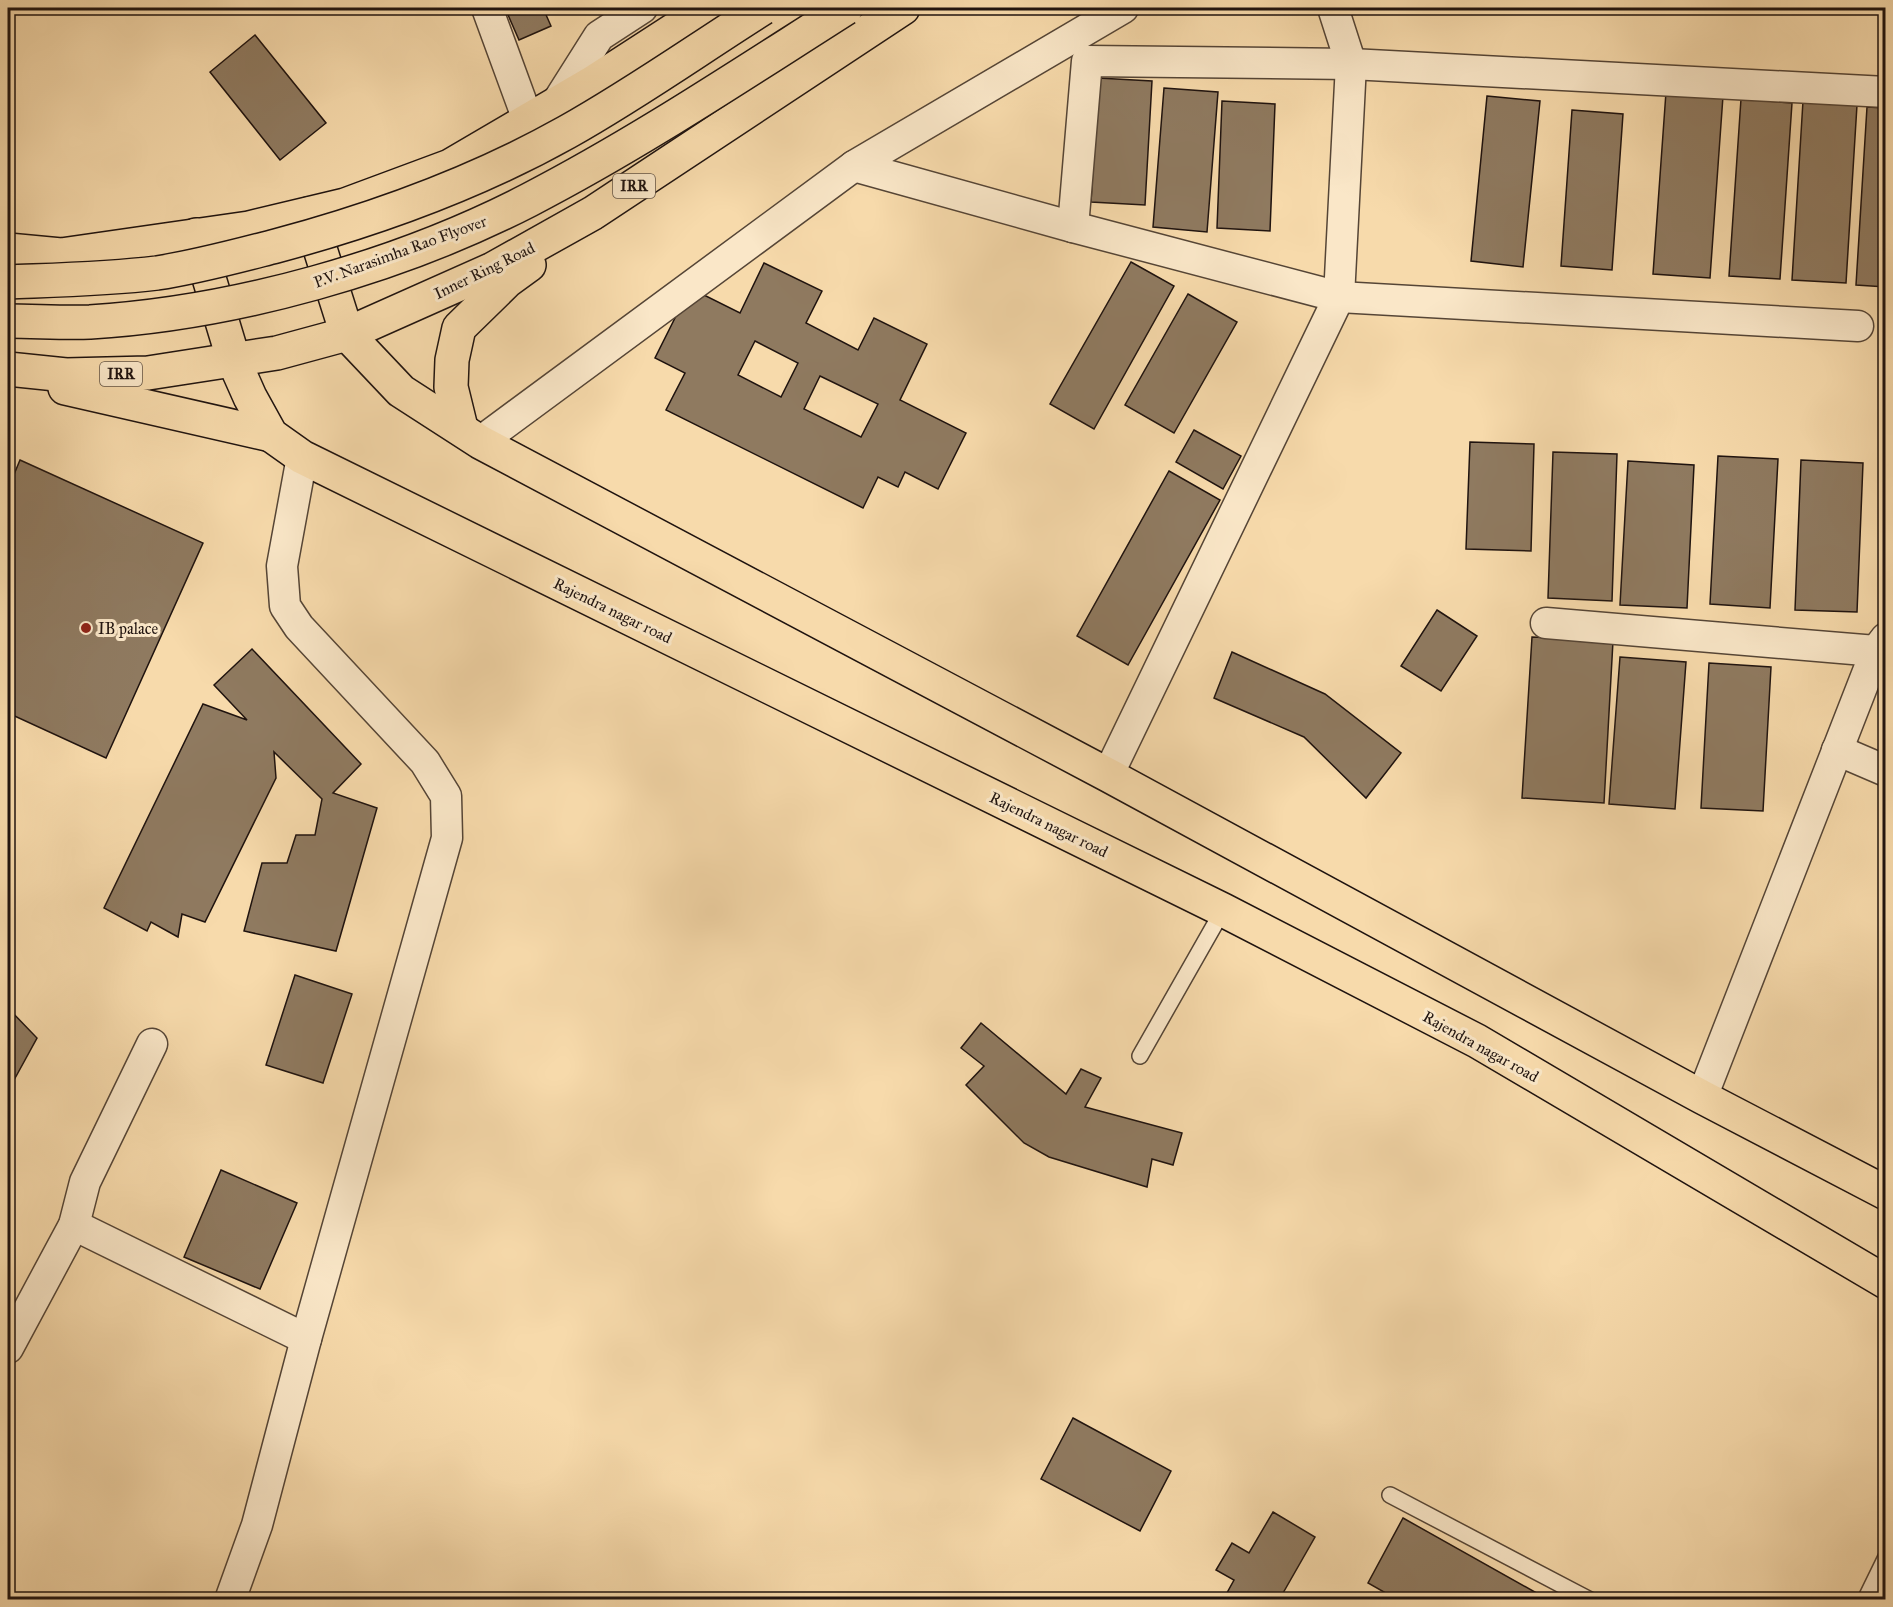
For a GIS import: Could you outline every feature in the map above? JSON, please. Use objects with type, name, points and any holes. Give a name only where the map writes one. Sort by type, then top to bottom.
[{"type":"main road","points":[[8,250],[61,255],[249,228],[345,205],[450,166],[591,83],[708,8]]},
{"type":"main road","points":[[8,282],[158,273],[224,260],[367,219],[436,194],[506,164],[568,131],[763,8]]},
{"type":"main road","name":"P.V. Narasimha Rao Flyover","points":[[8,321],[89,322],[165,314],[236,302],[309,284],[380,262],[454,234],[527,201],[588,168],[670,120],[846,8]]},
{"type":"main road","name":"Inner Ring Road","points":[[8,369],[66,375],[148,373],[277,353],[347,334],[493,268],[593,213],[903,8]]},
{"type":"main road","points":[[309,213],[347,334],[401,391],[471,435],[1108,775],[1702,1097],[1886,1193]]},
{"type":"main road","points":[[471,435],[451,387],[452,360],[459,328],[507,281],[593,213]]},
{"type":"main road","name":"Rajendra nagar road","points":[[196,235],[234,361],[250,397],[271,435],[302,457],[1223,910],[1478,1041],[1886,1282]]},
{"type":"main road","points":[[8,375],[271,435]]},
{"type":"street","points":[[487,8],[528,120]]},
{"type":"street","points":[[556,104],[599,36],[642,8]]},
{"type":"street","points":[[471,435],[855,166],[1123,8]]},
{"type":"street","points":[[1108,775],[1339,297],[1351,64],[1333,8]]},
{"type":"street","points":[[1073,227],[1087,61],[1351,64],[1886,92]]},
{"type":"street","points":[[855,166],[1073,227],[1339,297],[1858,326]]},
{"type":"street","points":[[230,1599],[257,1525],[306,1339],[447,838],[446,796],[425,762],[299,627],[285,606],[282,566],[302,457]]},
{"type":"street","points":[[1546,623],[1881,645],[1702,1097]]},
{"type":"street","points":[[1838,750],[1886,771]]},
{"type":"street","points":[[8,1348],[74,1225],[85,1182],[152,1044]]},
{"type":"street","points":[[74,1225],[306,1339]]},
{"type":"lane","points":[[1140,1056],[1223,910]]},
{"type":"lane","points":[[1390,1495],[1590,1599]]},
{"type":"lane","points":[[1865,1599],[1886,1557]]},
{"type":"building","points":[[505,8],[543,8],[551,26],[519,40]]},
{"type":"building","points":[[255,35],[326,123],[280,160],[210,72]]},
{"type":"building","points":[[1098,78],[1152,81],[1145,205],[1091,202]]},
{"type":"building","points":[[1164,88],[1218,92],[1207,232],[1153,227]]},
{"type":"building","points":[[1666,92],[1723,96],[1710,278],[1653,274]]},
{"type":"building","points":[[1487,96],[1540,101],[1523,267],[1471,261]]},
{"type":"building","points":[[1741,99],[1792,103],[1780,279],[1729,276]]},
{"type":"building","points":[[1222,101],[1275,104],[1270,231],[1217,228]]},
{"type":"building","points":[[1803,101],[1857,105],[1846,283],[1792,280]]},
{"type":"building","points":[[1867,107],[1886,108],[1886,287],[1856,285]]},
{"type":"building","points":[[1572,110],[1623,114],[1612,270],[1561,266]]},
{"type":"building","points":[[1131,262],[1174,286],[1094,429],[1050,404]]},
{"type":"building","points":[[764,263],[822,291],[806,323],[858,350],[874,318],[927,344],[900,400],[966,433],[938,489],[905,472],[898,487],[878,477],[863,508],[666,410],[685,373],[655,358],[690,288],[740,313]],"holes":[[[755,341],[798,363],[781,397],[738,375]],[[820,376],[878,404],[861,437],[804,409]]]},
{"type":"building","points":[[1188,294],[1237,322],[1174,433],[1125,405]]},
{"type":"building","points":[[1194,430],[1241,456],[1223,489],[1176,462]]},
{"type":"building","points":[[1470,442],[1534,444],[1531,551],[1466,549]]},
{"type":"building","points":[[1553,452],[1617,454],[1612,601],[1548,598]]},
{"type":"building","points":[[1718,456],[1778,459],[1770,608],[1710,604]]},
{"type":"building","name":"IB palace","points":[[20,460],[203,543],[106,758],[8,713],[8,489]]},
{"type":"building","points":[[1801,460],[1863,463],[1857,612],[1795,610]]},
{"type":"building","points":[[1628,461],[1694,465],[1687,608],[1620,605]]},
{"type":"building","points":[[1169,471],[1220,500],[1128,665],[1077,636]]},
{"type":"building","points":[[1437,610],[1477,636],[1441,691],[1401,666]]},
{"type":"building","points":[[1532,637],[1613,641],[1604,803],[1522,798]]},
{"type":"building","points":[[252,649],[361,764],[333,793],[377,808],[336,951],[244,931],[262,863],[287,863],[296,835],[315,835],[322,799],[274,752],[276,778],[205,922],[182,914],[178,937],[151,922],[147,931],[104,908],[203,704],[247,720],[214,685]]},
{"type":"building","points":[[1232,652],[1325,694],[1401,753],[1366,798],[1304,737],[1214,698]]},
{"type":"building","points":[[1620,657],[1686,662],[1675,809],[1609,804]]},
{"type":"building","points":[[1709,663],[1771,667],[1763,811],[1701,808]]},
{"type":"building","points":[[295,975],[352,994],[323,1083],[266,1065]]},
{"type":"building","points":[[8,1008],[37,1038],[8,1091]]},
{"type":"building","points":[[981,1023],[1066,1094],[1081,1069],[1101,1078],[1085,1107],[1182,1133],[1173,1165],[1152,1159],[1147,1187],[1049,1157],[1024,1143],[966,1085],[984,1066],[961,1048]]},
{"type":"building","points":[[221,1170],[297,1203],[260,1289],[184,1257]]},
{"type":"building","points":[[1073,1418],[1171,1471],[1140,1531],[1041,1479]]},
{"type":"building","points":[[1273,1512],[1315,1537],[1279,1600],[1223,1600],[1234,1580],[1216,1570],[1232,1543],[1249,1553]]},
{"type":"building","points":[[1403,1518],[1549,1600],[1398,1600],[1368,1583]]},
{"type":"place","name":"IB palace","points":[[86,628]]}]
